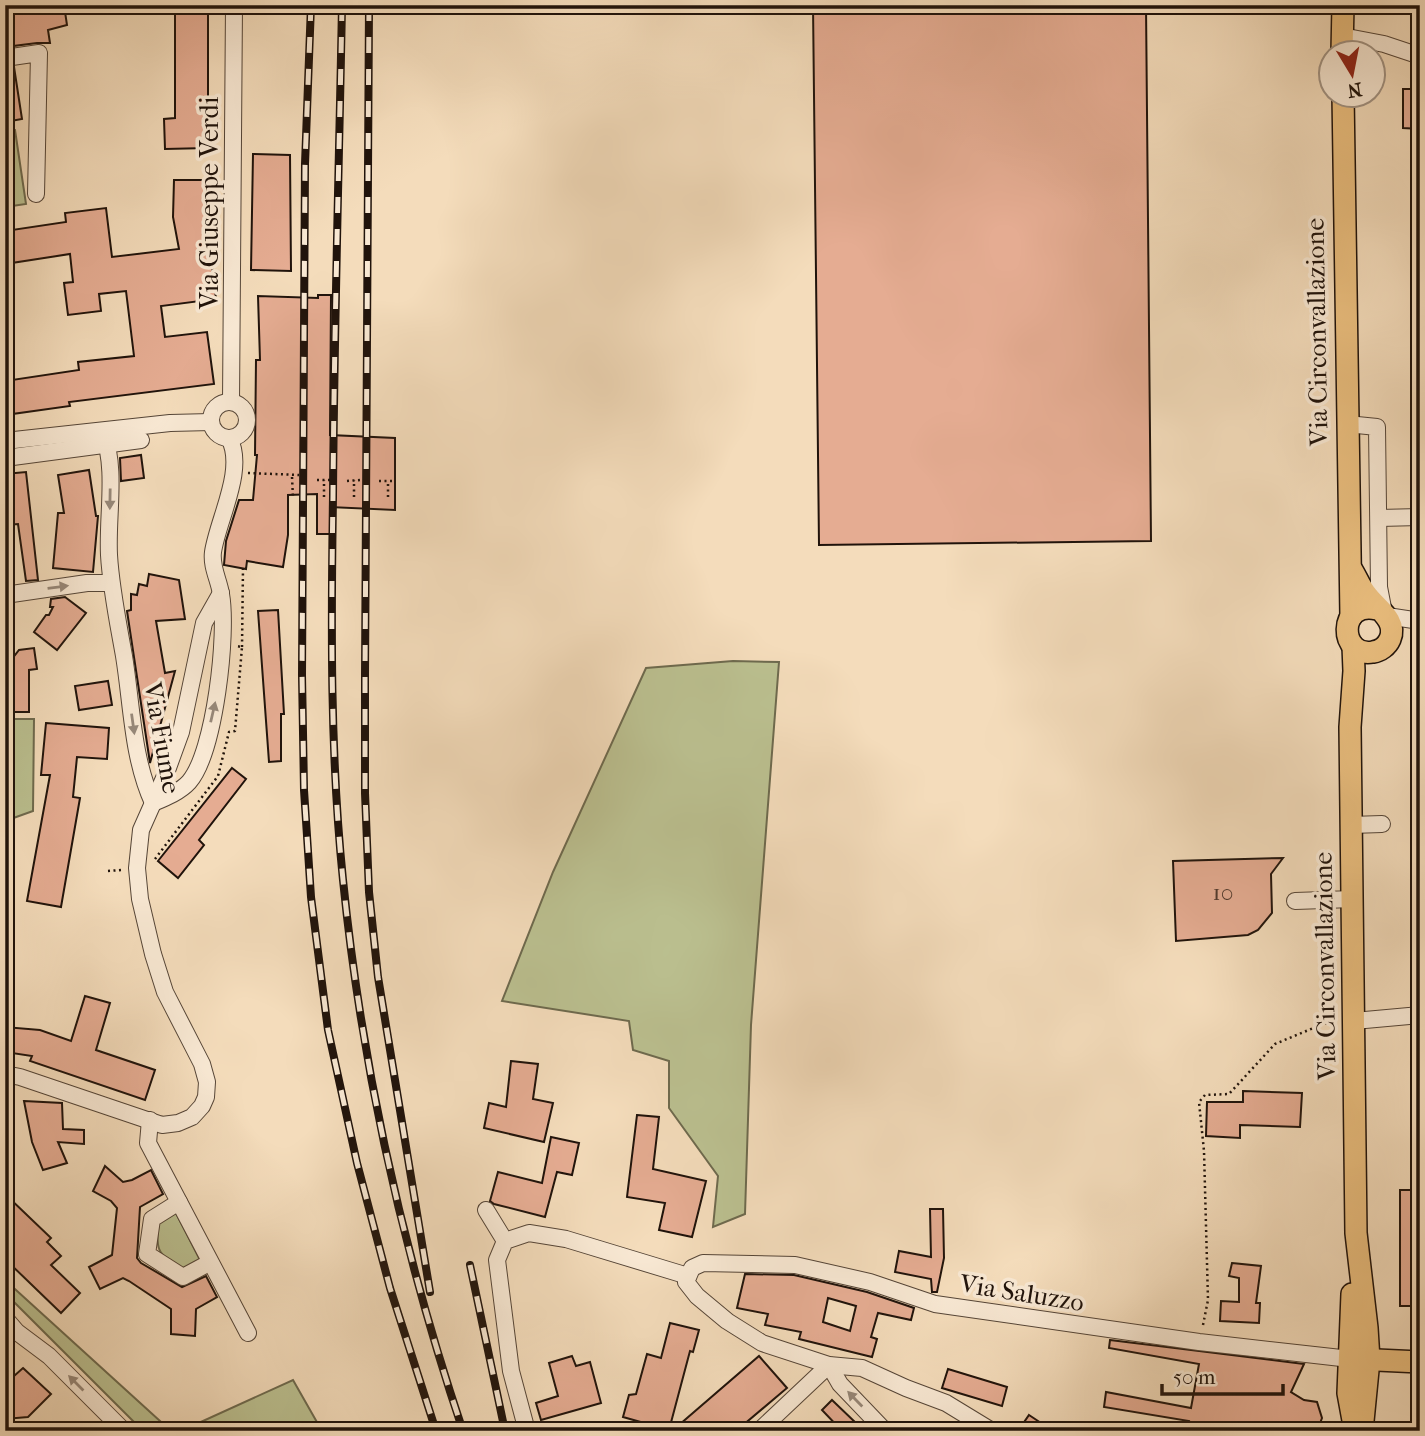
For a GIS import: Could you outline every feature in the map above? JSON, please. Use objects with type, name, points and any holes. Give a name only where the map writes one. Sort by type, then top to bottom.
[{"type":"main road","points":[[1342,38],[1343,5]]},
{"type":"main road","name":"Via Circonvallazione","points":[[1343,108],[1348,541],[1352,568],[1351,617],[1347,632],[1353,646],[1350,727],[1356,1233],[1352,1270],[1362,1431]]},
{"type":"main road","name":"Via Circonvallazione","points":[[1352,568],[1363,591],[1383,612],[1392,627],[1353,699]]},
{"type":"main road","points":[[1351,617],[1360,610],[1383,612]]},
{"type":"main road","points":[[1353,646],[1364,652],[1384,645]]},
{"type":"main road","points":[[1359,1360],[1420,1362]]},
{"type":"main road","name":"Via Circonvallazione","points":[[1355,1431],[1348,1393],[1359,1360]]},
{"type":"street","name":"Via Giuseppe Verdi","points":[[232,402],[234,5]]},
{"type":"street","points":[[1386,45],[1420,56]]},
{"type":"street","points":[[5,58],[39,53],[36,194]]},
{"type":"street","points":[[153,803],[171,796],[188,783],[200,766],[215,707],[222,645],[221,593],[214,572],[213,551],[234,472],[234,447],[229,438],[215,431],[211,422],[217,407],[232,402],[242,407],[247,424],[240,434],[229,438]]},
{"type":"street","points":[[5,458],[105,439],[170,423],[211,422]]},
{"type":"street","points":[[1347,424],[1377,427],[1379,587],[1383,612],[1420,623]]},
{"type":"street","name":"Via Fiume","points":[[105,439],[111,583],[138,761],[153,803],[141,830],[136,868],[140,899],[165,992],[202,1064],[207,1082],[206,1097],[192,1117],[162,1125],[150,1120]]},
{"type":"street","points":[[5,441],[141,440]]},
{"type":"street","points":[[1379,518],[1420,517]]},
{"type":"street","points":[[5,595],[73,585],[111,583]]},
{"type":"street","points":[[153,803],[181,732],[204,624],[221,593]]},
{"type":"street","points":[[1384,645],[1420,623]]},
{"type":"street","points":[[1351,825],[1382,824]]},
{"type":"street","points":[[1295,901],[1353,899]]},
{"type":"street","points":[[1354,1021],[1420,1015]]},
{"type":"street","points":[[5,1074],[150,1120],[148,1143],[248,1333]]},
{"type":"street","points":[[179,1202],[152,1219],[147,1254],[183,1277],[209,1263]]},
{"type":"street","points":[[486,1210],[505,1241],[497,1260],[511,1371],[527,1431]]},
{"type":"street","name":"Via Saluzzo","points":[[505,1241],[529,1233],[566,1239],[690,1272],[702,1263],[796,1265],[870,1282],[934,1304],[1199,1342],[1359,1360]]},
{"type":"street","points":[[690,1272],[685,1282],[697,1296],[727,1321],[762,1343],[829,1365],[862,1368],[946,1403],[992,1431]]},
{"type":"street","points":[[5,1318],[17,1332],[49,1356],[124,1431]]},
{"type":"street","points":[[759,1431],[829,1365]]},
{"type":"street","points":[[829,1365],[840,1384],[885,1431]]},
{"type":"path","points":[[234,472],[299,475]]},
{"type":"path","points":[[291,475],[293,498]]},
{"type":"path","points":[[317,480],[330,480]]},
{"type":"path","points":[[324,480],[324,497]]},
{"type":"path","points":[[354,480],[354,497]]},
{"type":"path","points":[[347,481],[361,480]]},
{"type":"path","points":[[379,481],[395,481]]},
{"type":"path","points":[[388,481],[388,497]]},
{"type":"path","points":[[152,868],[154,860],[218,776],[229,732],[235,730],[242,647],[243,568]]},
{"type":"path","points":[[222,645],[242,647]]},
{"type":"path","points":[[1199,1342],[1208,1300],[1204,1151],[1199,1102],[1205,1095],[1229,1094],[1275,1044],[1323,1024],[1354,1021]]},
{"type":"green space","points":[[15,130],[26,204],[5,207],[5,131]]},
{"type":"green space","points":[[733,661],[779,662],[751,1025],[745,1214],[713,1227],[718,1176],[669,1108],[669,1061],[633,1050],[629,1021],[502,1001],[553,872],[646,668]]},
{"type":"green space","points":[[5,719],[34,719],[33,811],[5,821]]},
{"type":"green space","points":[[176,1213],[201,1262],[184,1270],[164,1257],[157,1241],[159,1223]]},
{"type":"green space","points":[[5,1280],[171,1431],[143,1431],[5,1293]]},
{"type":"green space","points":[[293,1380],[322,1431],[181,1431]]},
{"type":"building","points":[[5,5],[64,5],[67,25],[48,30],[50,43],[5,47]]},
{"type":"building","points":[[175,5],[208,5],[208,148],[165,149],[164,119],[175,118]]},
{"type":"building","points":[[813,5],[1146,5],[1151,541],[819,545]]},
{"type":"building","points":[[14,67],[22,119],[5,122],[5,68]]},
{"type":"building","points":[[1403,89],[1420,89],[1420,129],[1403,128]]},
{"type":"building","points":[[253,154],[290,155],[291,271],[251,270]]},
{"type":"building","points":[[174,180],[209,180],[206,217],[216,299],[161,306],[165,337],[207,332],[214,384],[69,402],[70,406],[5,415],[5,381],[79,370],[78,362],[134,356],[126,291],[99,294],[101,311],[68,315],[64,283],[73,282],[70,254],[5,264],[5,231],[66,222],[65,213],[106,208],[112,257],[179,249],[173,217]]},
{"type":"building","points":[[318,295],[331,295],[330,435],[395,438],[395,510],[330,507],[330,534],[317,534],[317,494],[288,495],[288,535],[283,567],[247,561],[246,569],[224,565],[226,541],[239,500],[253,500],[257,455],[256,360],[260,360],[258,296],[318,298]]},
{"type":"building","points":[[141,455],[144,478],[121,481],[120,458]]},
{"type":"building","points":[[89,470],[98,516],[93,572],[53,568],[58,513],[64,513],[58,475]]},
{"type":"building","points":[[26,472],[38,580],[26,581],[18,524],[5,525],[5,474]]},
{"type":"building","points":[[149,574],[179,580],[185,619],[156,621],[165,673],[175,671],[150,763],[127,611],[131,610],[131,594],[137,595],[139,584],[147,586]]},
{"type":"building","points":[[65,597],[86,613],[57,650],[34,632],[46,615],[49,615],[53,607],[50,607],[51,599]]},
{"type":"building","points":[[278,610],[284,714],[281,714],[281,761],[269,762],[258,611]]},
{"type":"building","points":[[34,648],[37,669],[29,670],[29,712],[5,712],[5,668],[19,650]]},
{"type":"building","points":[[108,681],[112,705],[79,710],[75,686]]},
{"type":"building","points":[[46,723],[109,728],[107,759],[77,757],[73,797],[80,798],[61,907],[27,901],[50,775],[41,775]]},
{"type":"building","points":[[232,768],[246,779],[199,840],[204,845],[178,878],[158,861]]},
{"type":"building","points":[[1283,858],[1271,874],[1272,913],[1258,930],[1248,935],[1176,941],[1173,861]]},
{"type":"building","points":[[85,996],[110,1003],[96,1050],[155,1070],[145,1100],[30,1061],[32,1056],[5,1052],[5,1027],[40,1030],[71,1041]]},
{"type":"building","points":[[511,1061],[538,1064],[533,1099],[553,1103],[544,1142],[484,1128],[489,1103],[506,1107]]},
{"type":"building","points":[[1243,1091],[1302,1093],[1300,1127],[1240,1125],[1240,1138],[1206,1136],[1207,1102],[1243,1102]]},
{"type":"building","points":[[24,1101],[62,1103],[63,1129],[84,1130],[84,1144],[58,1142],[67,1163],[43,1170],[32,1142]]},
{"type":"building","points":[[637,1115],[659,1117],[653,1169],[706,1181],[692,1237],[659,1230],[665,1203],[627,1197]]},
{"type":"building","points":[[551,1137],[579,1143],[572,1175],[557,1172],[545,1217],[490,1201],[498,1172],[542,1183]]},
{"type":"building","points":[[105,1166],[123,1182],[151,1170],[163,1194],[140,1207],[137,1258],[182,1287],[206,1276],[217,1297],[196,1309],[195,1336],[171,1334],[171,1309],[123,1278],[100,1289],[89,1267],[112,1255],[117,1208],[111,1201],[93,1191]]},
{"type":"building","points":[[1400,1190],[1420,1190],[1420,1306],[1400,1306]]},
{"type":"building","points":[[5,1194],[51,1238],[47,1242],[61,1256],[51,1265],[80,1293],[61,1313],[5,1259]]},
{"type":"building","points":[[930,1209],[943,1209],[944,1258],[937,1292],[932,1292],[931,1279],[895,1272],[899,1251],[931,1257]]},
{"type":"building","points":[[1232,1263],[1261,1266],[1256,1303],[1260,1303],[1259,1323],[1220,1321],[1221,1301],[1239,1302],[1239,1278],[1229,1276]]},
{"type":"building","points":[[745,1274],[794,1275],[867,1292],[914,1308],[911,1320],[878,1313],[871,1337],[877,1339],[872,1357],[799,1339],[801,1332],[765,1325],[768,1314],[737,1308]],"holes":[[[828,1298],[856,1306],[850,1331],[823,1322]]]},
{"type":"building","points":[[670,1323],[699,1330],[693,1352],[690,1351],[669,1430],[623,1417],[629,1395],[636,1394],[647,1354],[661,1358]]},
{"type":"building","points":[[1110,1340],[1304,1364],[1291,1392],[1304,1400],[1317,1402],[1322,1418],[1317,1431],[1187,1431],[1189,1421],[1104,1407],[1106,1392],[1191,1408],[1199,1364],[1109,1348]]},
{"type":"building","points":[[572,1356],[576,1366],[590,1362],[601,1403],[541,1420],[536,1403],[558,1396],[549,1363]]},
{"type":"building","points":[[759,1356],[787,1388],[736,1431],[672,1431]]},
{"type":"building","points":[[23,1368],[51,1394],[28,1417],[5,1419],[5,1384]]},
{"type":"building","points":[[948,1369],[1007,1387],[1002,1406],[942,1388]]},
{"type":"building","points":[[832,1400],[857,1424],[850,1431],[842,1431],[822,1410]]},
{"type":"building","points":[[1029,1415],[1053,1431],[1018,1431]]},
{"type":"railway","points":[[311,5],[305,164],[302,675],[304,790],[311,897],[328,1030],[357,1163],[390,1288],[436,1431]]},
{"type":"railway","points":[[342,5],[334,374],[332,689],[343,880],[361,1020],[388,1159],[422,1296],[463,1431]]},
{"type":"railway","points":[[369,5],[365,675],[365,793],[369,892],[378,977],[430,1292]]},
{"type":"railway","points":[[470,1265],[505,1431]]}]
